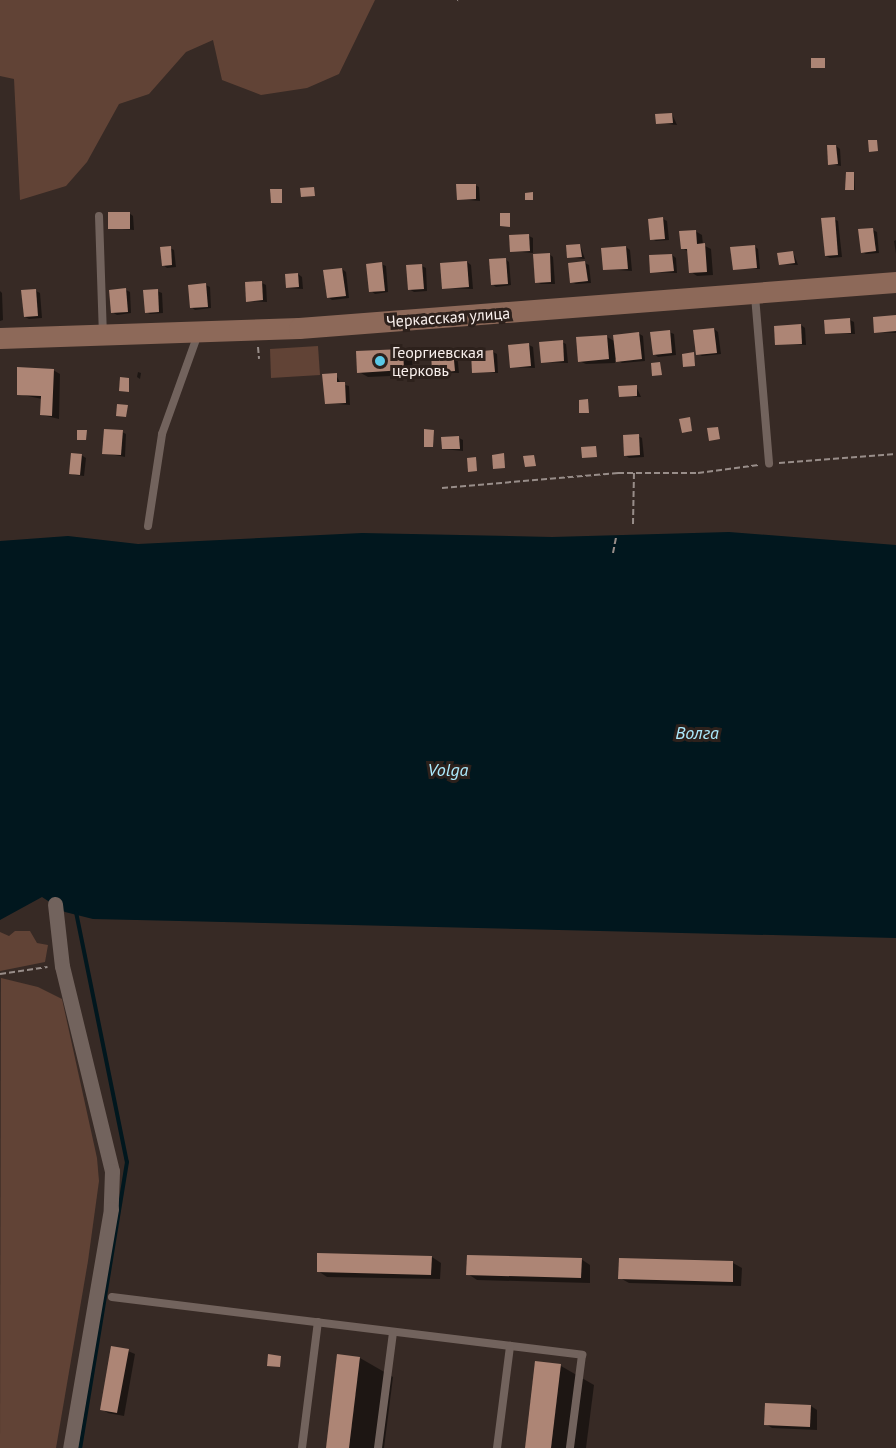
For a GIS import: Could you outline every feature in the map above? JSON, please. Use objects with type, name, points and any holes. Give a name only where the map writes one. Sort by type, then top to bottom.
[{"type":"street","name":"Черкасская улица","points":[[0,338],[198,333],[896,282]]},
{"type":"street","points":[[55,904],[62,966],[112,1171],[111,1209],[70,1448]]},
{"type":"lane","points":[[99,216],[103,335]]},
{"type":"lane","points":[[755,294],[769,463]]},
{"type":"lane","points":[[148,526],[162,434],[198,333]]},
{"type":"lane","points":[[112,1297],[582,1355],[570,1448]]},
{"type":"lane","points":[[302,1448],[318,1322]]},
{"type":"lane","points":[[378,1448],[393,1332]]},
{"type":"lane","points":[[497,1448],[510,1346]]},
{"type":"path","points":[[442,488],[634,473],[698,473],[769,463],[896,454]]},
{"type":"path","points":[[633,524],[634,473]]},
{"type":"path","points":[[613,553],[615,537]]},
{"type":"path","points":[[0,974],[62,966]]},
{"type":"shaded area","points":[[0,0],[375,0],[339,74],[307,88],[261,95],[222,80],[213,40],[186,52],[149,94],[119,104],[87,162],[66,186],[20,200],[14,79],[0,76]]},
{"type":"shaded area","points":[[318,346],[320,375],[271,378],[270,349]]},
{"type":"shaded area","points":[[15,931],[30,931],[37,943],[48,945],[45,962],[0,971],[0,932],[9,936]]},
{"type":"shaded area","points":[[1,978],[38,987],[62,999],[97,1158],[99,1181],[88,1261],[56,1448],[0,1448]]},
{"type":"water","name":"Волга","points":[[729,532],[896,545],[896,938],[93,919],[65,912],[42,897],[0,920],[0,541],[68,536],[138,544],[362,533],[552,537]]},
{"type":"building","points":[[811,58],[825,58],[825,68],[811,68]]},
{"type":"building","points":[[672,113],[673,123],[656,124],[655,114]]},
{"type":"building","points":[[868,140],[877,140],[878,151],[869,152]]},
{"type":"building","points":[[827,145],[836,145],[838,164],[828,165]]},
{"type":"building","points":[[846,172],[854,172],[854,190],[845,190]]},
{"type":"building","points":[[456,184],[476,184],[476,199],[457,200]]},
{"type":"building","points":[[314,187],[315,196],[301,197],[300,188]]},
{"type":"building","points":[[270,189],[282,189],[282,203],[271,203]]},
{"type":"building","points":[[533,192],[533,200],[525,200],[525,193]]},
{"type":"building","points":[[108,212],[130,212],[130,229],[108,229]]},
{"type":"building","points":[[500,213],[510,213],[510,227],[500,226]]},
{"type":"building","points":[[663,217],[665,239],[650,240],[648,219]]},
{"type":"building","points":[[835,217],[838,255],[825,256],[821,218]]},
{"type":"building","points":[[873,228],[876,251],[861,253],[858,229]]},
{"type":"building","points":[[696,230],[697,244],[705,243],[707,272],[689,273],[687,249],[681,249],[679,231]]},
{"type":"building","points":[[529,234],[530,251],[510,252],[509,235]]},
{"type":"building","points":[[580,244],[582,257],[567,258],[566,245]]},
{"type":"building","points":[[755,245],[757,268],[733,270],[730,247]]},
{"type":"building","points":[[171,246],[172,265],[162,266],[160,247]]},
{"type":"building","points":[[626,246],[628,269],[603,270],[601,248]]},
{"type":"building","points":[[793,251],[795,263],[779,265],[777,253]]},
{"type":"building","points":[[550,253],[551,282],[535,283],[533,254]]},
{"type":"building","points":[[672,254],[674,271],[650,273],[649,255]]},
{"type":"building","points":[[506,258],[508,284],[491,285],[489,259]]},
{"type":"building","points":[[467,261],[469,287],[442,289],[440,263]]},
{"type":"building","points":[[585,261],[588,281],[570,283],[568,263]]},
{"type":"building","points":[[382,262],[385,291],[369,292],[366,264]]},
{"type":"building","points":[[422,264],[424,289],[408,290],[406,265]]},
{"type":"building","points":[[342,268],[346,296],[327,298],[323,270]]},
{"type":"building","points":[[298,273],[299,287],[286,288],[285,274]]},
{"type":"building","points":[[262,281],[263,300],[246,302],[245,282]]},
{"type":"building","points":[[206,283],[208,307],[190,308],[188,285]]},
{"type":"building","points":[[126,288],[128,312],[111,313],[109,290]]},
{"type":"building","points":[[36,289],[38,316],[24,317],[21,290]]},
{"type":"building","points":[[158,289],[159,312],[145,313],[143,290]]},
{"type":"building","points":[[896,315],[896,331],[874,333],[873,317]]},
{"type":"building","points":[[850,318],[851,333],[825,334],[824,320]]},
{"type":"building","points":[[801,324],[802,344],[775,345],[774,326]]},
{"type":"building","points":[[714,328],[717,353],[696,355],[693,330]]},
{"type":"building","points":[[670,330],[672,353],[653,355],[650,332]]},
{"type":"building","points":[[639,332],[642,359],[616,362],[613,335]]},
{"type":"building","points":[[607,335],[609,359],[578,362],[576,337]]},
{"type":"building","points":[[563,340],[564,361],[541,363],[539,342]]},
{"type":"building","points":[[529,343],[531,366],[510,368],[508,345]]},
{"type":"building","name":"Георгиевская церковь","points":[[403,349],[404,370],[357,373],[356,351]]},
{"type":"building","points":[[453,349],[455,371],[432,373],[431,351]]},
{"type":"building","points":[[493,350],[495,372],[472,373],[471,352]]},
{"type":"building","points":[[694,352],[695,366],[683,367],[682,354]]},
{"type":"building","points":[[660,362],[662,375],[652,376],[651,363]]},
{"type":"building","points":[[17,367],[54,369],[52,416],[40,415],[41,396],[17,395]]},
{"type":"building","points":[[337,373],[337,382],[345,382],[346,403],[325,404],[322,374]]},
{"type":"building","points":[[120,377],[129,378],[129,392],[119,391]]},
{"type":"building","points":[[637,385],[637,396],[619,397],[618,386]]},
{"type":"building","points":[[588,399],[589,413],[579,413],[579,400]]},
{"type":"building","points":[[117,404],[128,405],[126,417],[116,416]]},
{"type":"building","points":[[690,417],[692,431],[682,433],[679,419]]},
{"type":"building","points":[[718,427],[720,439],[709,441],[707,428]]},
{"type":"building","points":[[104,429],[123,430],[121,455],[102,454]]},
{"type":"building","points":[[424,429],[434,430],[433,447],[424,447]]},
{"type":"building","points":[[77,430],[87,430],[86,440],[77,440]]},
{"type":"building","points":[[639,434],[640,455],[624,456],[623,435]]},
{"type":"building","points":[[459,436],[460,449],[442,449],[441,437]]},
{"type":"building","points":[[596,446],[597,457],[582,458],[581,447]]},
{"type":"building","points":[[71,453],[82,454],[80,475],[69,474]]},
{"type":"building","points":[[504,453],[505,468],[493,469],[492,455]]},
{"type":"building","points":[[534,455],[536,466],[525,467],[523,456]]},
{"type":"building","points":[[476,457],[477,471],[468,472],[467,458]]},
{"type":"building","points":[[317,1253],[432,1256],[431,1275],[317,1272]]},
{"type":"building","points":[[467,1255],[582,1258],[581,1278],[466,1275]]},
{"type":"building","points":[[619,1258],[733,1261],[733,1282],[618,1279]]},
{"type":"building","points":[[111,1346],[129,1349],[117,1413],[100,1410]]},
{"type":"building","points":[[268,1354],[281,1356],[280,1367],[267,1366]]},
{"type":"building","points":[[337,1354],[360,1357],[349,1448],[326,1448]]},
{"type":"building","points":[[535,1361],[561,1364],[551,1448],[525,1448]]},
{"type":"building","points":[[765,1403],[811,1405],[810,1427],[764,1425]]},
{"type":"waterway","points":[[76,912],[127,1162],[80,1448]]},
{"type":"place","name":"Георгиевская церковь","points":[[380,361]]},
{"type":"water label","name":"Volga","points":[[448,770]]}]
